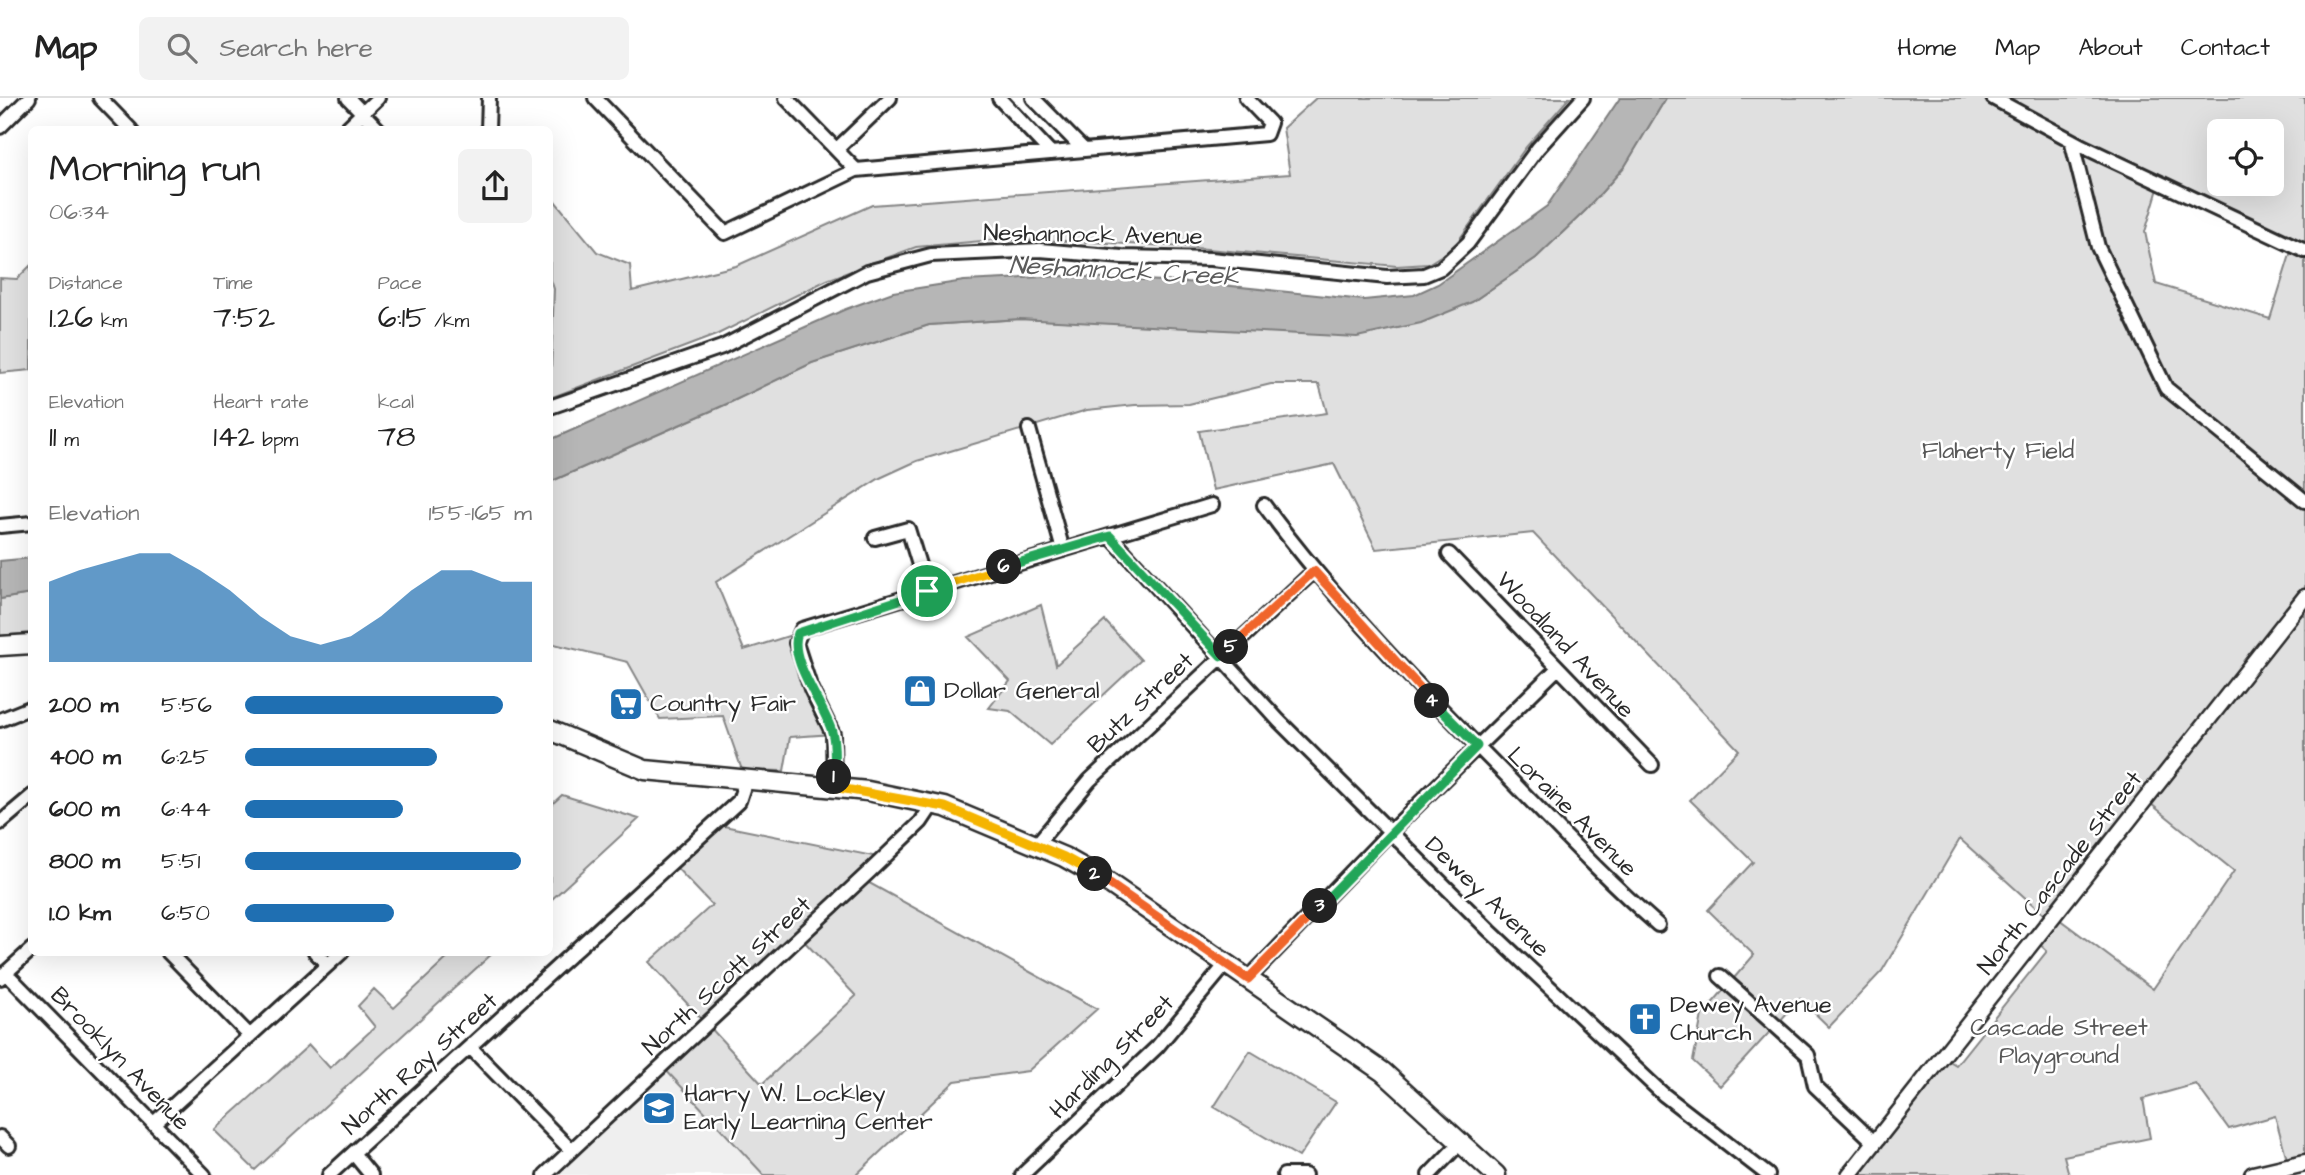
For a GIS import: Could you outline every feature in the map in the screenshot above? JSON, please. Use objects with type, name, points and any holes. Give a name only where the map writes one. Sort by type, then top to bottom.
[{"type":"main road","points":[[0,646],[28,644]]},
{"type":"main road","points":[[553,731],[645,770],[834,787],[933,804],[1036,845],[1088,870],[1383,1072],[1496,1175]]},
{"type":"main road","points":[[2253,1175],[2305,1163]]},
{"type":"street","points":[[0,127],[29,98]]},
{"type":"street","points":[[100,98],[127,126]]},
{"type":"street","points":[[348,98],[375,126]]},
{"type":"street","points":[[349,126],[378,98]]},
{"type":"street","points":[[488,126],[489,98]]},
{"type":"street","points":[[595,98],[725,233],[856,170],[1261,135],[1270,128],[1270,123],[1246,98]]},
{"type":"street","points":[[786,98],[856,170]]},
{"type":"street","points":[[837,149],[890,98]]},
{"type":"street","points":[[999,98],[1050,152]]},
{"type":"street","points":[[1032,98],[1084,150]]},
{"type":"street","name":"Neshannock Avenue","points":[[553,406],[722,347],[867,272],[931,255],[1040,250],[1122,257],[1211,259],[1387,277],[1433,272],[1453,260],[1468,243],[1538,148],[1583,98]]},
{"type":"street","points":[[1993,98],[2071,140],[2305,251]]},
{"type":"street","points":[[2071,140],[2098,247],[2166,388],[2305,501]]},
{"type":"street","points":[[1029,429],[1063,550]]},
{"type":"street","points":[[834,787],[833,734],[796,643],[802,629],[1212,505]]},
{"type":"street","name":"Loraine Avenue","points":[[1264,505],[1314,571],[1417,686],[1614,885],[1658,925]]},
{"type":"street","points":[[0,526],[28,523]]},
{"type":"street","points":[[875,538],[908,529],[927,591]]},
{"type":"street","name":"Dewey Avenue","points":[[1110,536],[1390,832],[1663,1094],[1768,1175]]},
{"type":"street","name":"Woodland Avenue","points":[[1449,554],[1652,765]]},
{"type":"street","name":"Butz Street","points":[[1036,845],[1090,779],[1314,571]]},
{"type":"street","name":"North Cascade Street","points":[[1849,1175],[2305,597]]},
{"type":"street","points":[[1248,979],[1390,832],[1558,668]]},
{"type":"street","points":[[0,720],[28,710]]},
{"type":"street","name":"North Ray Street","points":[[329,1175],[739,801],[746,780]]},
{"type":"street","points":[[0,823],[28,799]]},
{"type":"street","name":"North Scott Street","points":[[545,1175],[870,871],[921,822],[933,804]]},
{"type":"street","points":[[3,976],[28,953]]},
{"type":"street","points":[[172,956],[250,1036]]},
{"type":"street","points":[[319,956],[328,965]]},
{"type":"street","points":[[154,1123],[338,956]]},
{"type":"street","name":"Harding Street","points":[[1025,1174],[1157,1047],[1226,964]]},
{"type":"street","name":"Brooklyn Avenue","points":[[3,976],[204,1175]]},
{"type":"street","points":[[1720,976],[1808,1055],[1815,1086],[1874,1142]]},
{"type":"street","points":[[470,1047],[571,1150]]},
{"type":"street","points":[[1429,1175],[1461,1142]]},
{"type":"street","points":[[352,1153],[371,1175]]},
{"type":"street","points":[[1284,1175],[1305,1175]]},
{"type":"shaded area","points":[[1620,98],[1666,98],[1625,166],[1586,210],[1536,258],[1472,302],[1421,323],[1357,337],[1020,319],[929,325],[812,363],[553,481],[553,439],[846,309],[893,292],[964,281],[1065,276],[1203,283],[1364,300],[1414,295],[1438,284],[1547,206]]},
{"type":"shaded area","points":[[28,558],[28,594],[0,599],[0,561]]},
{"type":"shaded area","name":"Harry W. Lockley Early Learning Center","points":[[662,1066],[764,1175],[545,1175]]},
{"type":"green space","points":[[1316,98],[1569,98],[1526,147],[1453,248],[1428,264],[1397,266],[1185,247],[1070,241],[993,240],[916,247],[827,280],[716,335],[553,397],[553,199],[597,252],[630,265],[632,291],[736,266],[872,205],[1290,174],[1283,128]]},
{"type":"green space","points":[[1666,98],[2305,98],[2305,1155],[2287,1159],[2275,1116],[2229,1129],[2196,1084],[2143,1099],[2150,1138],[2064,1156],[2069,1175],[1849,1175],[1943,1057],[1956,1065],[2047,951],[2036,941],[2051,921],[1960,839],[1882,971],[1829,1027],[1800,999],[1720,1086],[1693,1061],[1702,1015],[1754,955],[1708,910],[1753,862],[1690,800],[1739,750],[1533,533],[1376,549],[1334,464],[1213,490],[1199,431],[1327,413],[1319,384],[1271,384],[1189,404],[1135,405],[1087,410],[917,461],[880,478],[716,582],[744,650],[798,633],[833,734],[790,737],[784,771],[742,770],[723,716],[660,719],[628,662],[553,644],[553,481],[729,403],[811,363],[929,325],[1020,319],[1173,325],[1472,302],[1536,258],[1586,210],[1625,166]],"holes":[[[2160,182],[2293,245],[2270,319],[2156,284],[2145,232]],[[2146,800],[2234,871],[2153,989],[2055,916]]]},
{"type":"green space","points":[[28,268],[28,370],[0,373],[0,278],[17,279]]},
{"type":"green space","points":[[28,594],[28,633],[0,636],[0,599]]},
{"type":"green space","points":[[1041,605],[1056,665],[1105,621],[1141,660],[1050,745],[1010,711],[989,708],[1010,681],[968,637]]},
{"type":"green space","points":[[562,795],[639,819],[553,898],[553,803]]},
{"type":"green space","points":[[714,824],[883,858],[862,879],[1097,1009],[1028,1071],[955,1081],[856,1175],[764,1175],[662,1066],[707,1025],[649,962],[712,905],[672,863]],"holes":[[[800,937],[856,996],[762,1084],[708,1025]]]},
{"type":"green space","points":[[450,956],[490,956],[255,1170],[214,1130],[309,1045],[330,1068],[375,1027],[358,1006],[374,989],[394,1008]]},
{"type":"green space","points":[[1250,1051],[1336,1102],[1299,1157],[1214,1107]]},
{"type":"place","name":"Dollar General","points":[[920,691]]},
{"type":"place","name":"Country Fair","points":[[626,704]]},
{"type":"place","name":"Dewey Avenue Church","points":[[1645,1019]]},
{"type":"place","name":"Harry W. Lockley Early Learning Center","points":[[659,1108]]},
{"type":"route","points":[[1110,536],[1221,656],[1314,571],[1417,686],[1477,746],[1343,879],[1331,895],[1248,979],[1103,879],[1064,857],[945,807],[905,797],[834,787],[833,734],[806,675],[796,643],[798,633],[802,629],[927,591],[1110,536]]},
{"type":"water label","name":"Neshannock Creek","points":[[1124,271]]},
{"type":"park label","name":"Flaherty Field","points":[[1998,451]]},
{"type":"park label","name":"Cascade Street Playground","points":[[2059,1042]]}]
